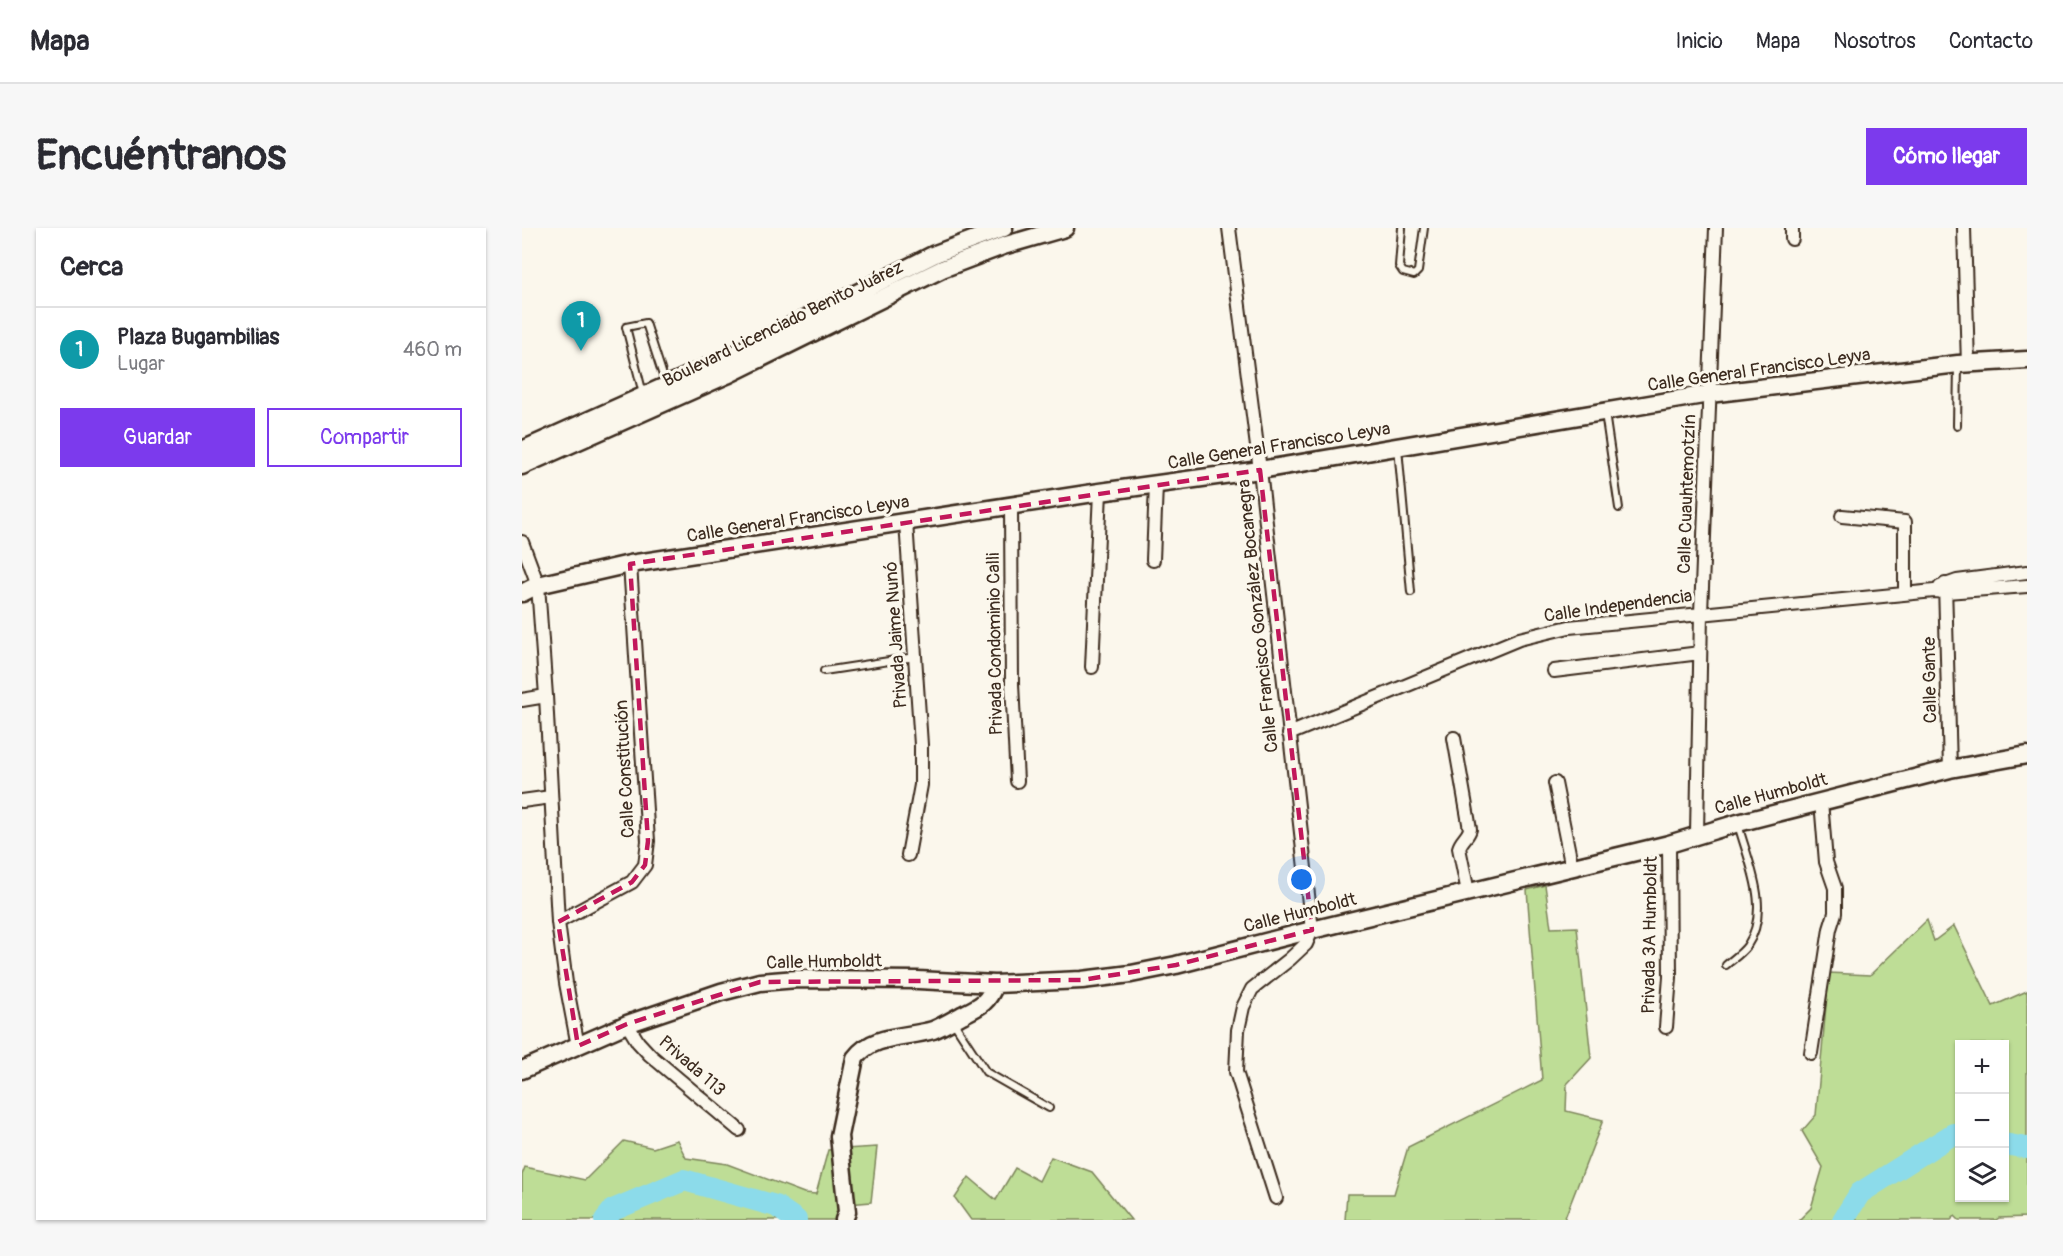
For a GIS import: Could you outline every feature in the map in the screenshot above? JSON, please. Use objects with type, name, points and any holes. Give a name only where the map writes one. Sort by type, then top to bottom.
[{"type":"street","name":"Boulevard Licenciado Benito Juárez","points":[[522,450],[719,362],[935,254],[1004,228]]},
{"type":"street","name":"Boulevard Licenciado Benito Juárez","points":[[522,466],[727,375],[942,269],[1003,246],[1065,228]]},
{"type":"street","name":"Calle Francisco González Bocanegra","points":[[1228,228],[1260,470],[1312,930]]},
{"type":"street","name":"Calle Cuauhtemotzín","points":[[1697,834],[1701,613],[1716,228]]},
{"type":"street","points":[[1963,365],[1964,228]]},
{"type":"street","points":[[935,254],[942,269]]},
{"type":"street","name":"Calle General Francisco Leyva","points":[[522,593],[538,585],[630,564],[1100,492],[1260,470],[1709,394],[1963,365],[2027,360]]},
{"type":"street","points":[[1153,560],[1156,485]]},
{"type":"street","points":[[1092,667],[1100,492]]},
{"type":"street","name":"Privada Condominio Calli","points":[[1011,506],[1012,684],[1017,781]]},
{"type":"street","points":[[1842,516],[1905,522],[1905,594]]},
{"type":"street","name":"Privada Jaime Nunó","points":[[906,522],[921,745],[921,784],[908,855]]},
{"type":"street","points":[[522,542],[538,585],[558,922],[566,983],[578,1046]]},
{"type":"street","name":"Calle Constitución","points":[[558,922],[632,882],[645,865],[648,841],[630,564]]},
{"type":"street","name":"Calle Independencia","points":[[1289,734],[1519,639],[1569,627],[1905,594],[2027,572]]},
{"type":"street","name":"Calle Independencia","points":[[1942,588],[2027,586]]},
{"type":"street","name":"Calle Gante","points":[[1942,588],[1950,769]]},
{"type":"street","points":[[1554,671],[1700,653]]},
{"type":"street","points":[[522,700],[546,696]]},
{"type":"street","points":[[1454,738],[1470,829],[1459,848],[1468,892]]},
{"type":"street","name":"Calle Humboldt","points":[[522,1070],[627,1024],[721,992],[760,982],[797,979],[918,980],[995,984],[1082,980],[1131,974],[1176,965],[1669,844],[1738,823],[1950,769],[2027,755]]},
{"type":"street","points":[[1555,783],[1572,868]]},
{"type":"street","points":[[522,801],[551,797]]},
{"type":"street","points":[[1811,1053],[1830,929],[1835,913],[1835,888],[1826,862],[1821,801]]},
{"type":"street","name":"Privada 3A Humboldt","points":[[1666,1027],[1670,977],[1669,844]]},
{"type":"street","points":[[1276,1198],[1236,1072],[1238,1030],[1243,1007],[1252,988],[1306,944],[1312,930]]},
{"type":"street","points":[[844,1220],[847,1212],[839,1136],[855,1058],[862,1048],[874,1041],[934,1029],[952,1020],[982,1004],[991,996],[995,984]]},
{"type":"street","name":"Privada 113","points":[[627,1024],[638,1042],[650,1055],[740,1130]]},
{"type":"lane","points":[[1402,228],[1399,266],[1403,272],[1414,274],[1418,271],[1424,228]]},
{"type":"lane","points":[[644,396],[626,327],[646,323],[666,386]]},
{"type":"lane","points":[[1957,426],[1963,365]]},
{"type":"lane","points":[[1605,412],[1618,508]]},
{"type":"lane","points":[[1398,447],[1411,592]]},
{"type":"lane","points":[[824,672],[915,657]]},
{"type":"lane","points":[[1726,965],[1746,947],[1757,927],[1759,899],[1738,823]]},
{"type":"lane","points":[[952,1020],[986,1072],[1049,1108]]},
{"type":"highlighted area","points":[[1260,470],[1312,930],[1176,965],[1082,980],[760,982],[627,1024],[578,1046],[558,922],[632,882],[645,865],[648,841],[630,564]]},
{"type":"green space","points":[[1545,885],[1551,928],[1577,927],[1591,1058],[1567,1084],[1566,1111],[1603,1120],[1564,1220],[1345,1220],[1347,1194],[1394,1194],[1408,1147],[1542,1080],[1527,890]]},
{"type":"green space","points":[[1927,920],[1934,941],[1954,926],[1993,1006],[2027,991],[2027,1217],[1996,1220],[1959,1220],[1955,1216],[1951,1220],[1799,1220],[1811,1208],[1823,1167],[1802,1131],[1816,1115],[1829,973],[1870,975]]},
{"type":"green space","points":[[677,1140],[686,1158],[727,1164],[804,1193],[816,1194],[828,1150],[877,1147],[871,1202],[848,1204],[846,1220],[522,1220],[522,1175],[525,1167],[585,1180],[624,1141],[653,1148]]},
{"type":"green space","points":[[1051,1157],[1092,1172],[1131,1220],[971,1220],[955,1198],[969,1177],[996,1200],[1015,1168],[1039,1181]]},
{"type":"waterway","points":[[1843,1220],[1860,1193],[1955,1134]]},
{"type":"waterway","points":[[2009,1145],[2027,1148]]},
{"type":"waterway","points":[[605,1220],[613,1210],[684,1180],[776,1206],[796,1220]]},
{"type":"place","name":"Plaza Bugambilias","points":[[581,351]]}]
